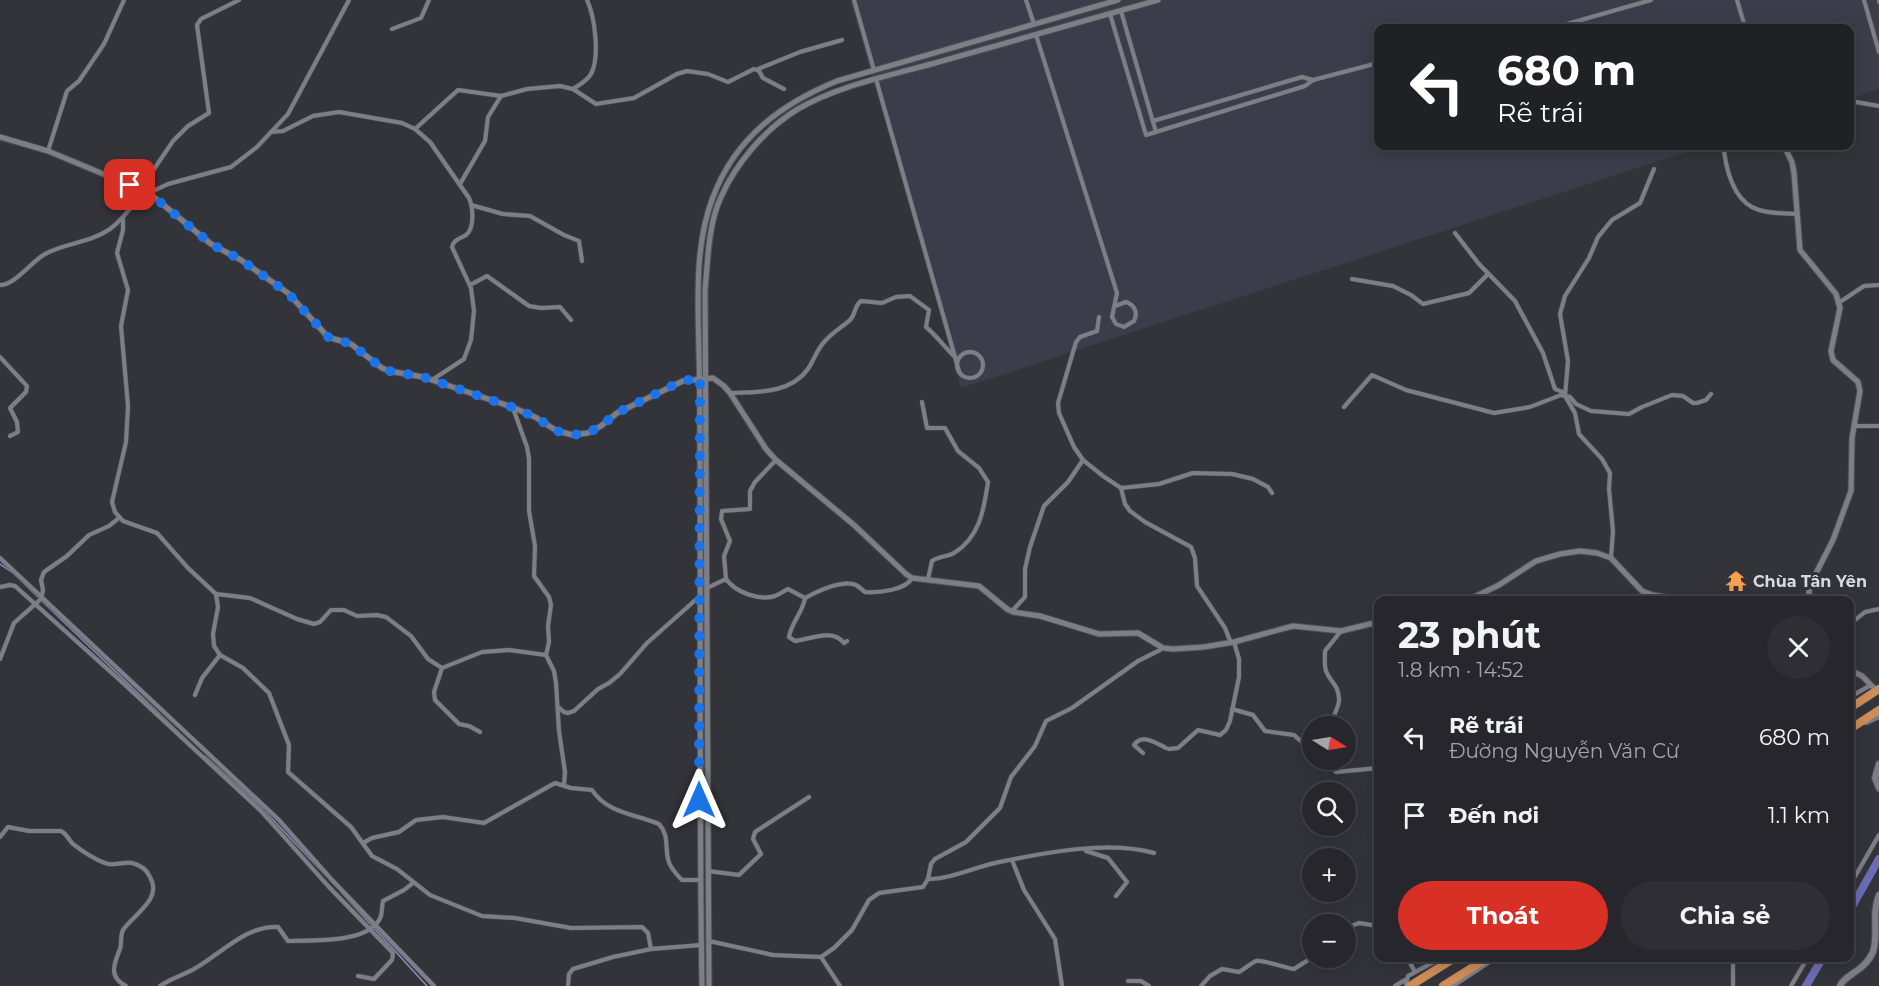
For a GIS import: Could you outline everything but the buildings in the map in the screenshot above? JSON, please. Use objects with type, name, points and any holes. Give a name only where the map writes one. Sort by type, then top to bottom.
[{"type":"highway","points":[[1854,705],[1875,687]]},
{"type":"highway","points":[[1854,728],[1879,710]]},
{"type":"highway","points":[[1407,983],[1447,962]]},
{"type":"highway","points":[[1443,986],[1481,962]]},
{"type":"main road","points":[[1879,764],[1875,777],[1879,788]]},
{"type":"main road","points":[[1840,986],[1842,981],[1867,963],[1872,954],[1878,935],[1875,913],[1879,895]]},
{"type":"street","points":[[48,151],[67,91],[79,81],[104,44],[124,0]]},
{"type":"street","points":[[0,285],[5,285],[44,254],[104,233],[123,219],[144,192],[173,141],[188,126],[209,113],[196,29],[198,22],[239,0]]},
{"type":"street","points":[[144,192],[236,165],[271,132],[290,110],[349,0]]},
{"type":"street","points":[[392,29],[421,18],[429,0]]},
{"type":"street","points":[[573,89],[591,74],[594,60],[594,16],[587,0]]},
{"type":"street","points":[[854,0],[959,371],[965,377],[974,378],[982,369],[982,361],[978,355],[954,352]]},
{"type":"street","points":[[1026,0],[1034,24]]},
{"type":"street","points":[[702,986],[698,292],[704,223],[713,196],[736,156],[751,136],[791,103],[837,81],[1118,0]]},
{"type":"street","points":[[709,986],[705,291],[713,225],[720,198],[740,164],[775,126],[816,99],[1158,0]]},
{"type":"street","points":[[1567,24],[1651,0]]},
{"type":"street","points":[[1737,0],[1743,24]]},
{"type":"street","points":[[1863,0],[1879,52]]},
{"type":"street","points":[[1121,10],[1156,132]]},
{"type":"street","points":[[1110,14],[1146,135],[1305,86],[1313,80],[1374,64]]},
{"type":"street","points":[[1036,35],[1117,293],[1112,313],[1114,321],[1120,326],[1128,326],[1137,314],[1133,306],[1117,293]]},
{"type":"street","points":[[415,129],[458,90],[501,96],[551,86],[573,89],[596,104],[634,98],[677,74],[687,71],[708,74],[728,82],[749,70],[756,70],[800,52],[842,40]]},
{"type":"street","points":[[756,70],[763,78],[783,89]]},
{"type":"street","points":[[1153,121],[1302,76],[1313,80]]},
{"type":"street","points":[[460,184],[485,141],[488,117],[501,96]]},
{"type":"street","points":[[1854,103],[1879,106]]},
{"type":"street","points":[[271,132],[283,130],[313,116],[339,112],[402,123],[415,129],[434,146],[460,184],[471,205],[471,225],[469,232],[453,242],[452,247],[470,285],[474,311],[473,326],[467,354],[460,362],[441,372],[432,380]]},
{"type":"street","points":[[0,137],[48,151],[144,192],[203,237],[288,293],[328,337],[351,344],[382,368],[413,374],[512,407],[535,417],[557,431],[573,435],[585,434],[601,426],[617,413],[683,381],[700,378],[716,379],[730,393],[766,449],[776,460],[854,525],[912,578],[979,586],[1012,611],[1040,616],[1099,634],[1138,633],[1168,649],[1232,643],[1299,625],[1341,631],[1374,623]]},
{"type":"street","points":[[1786,150],[1792,162],[1800,250],[1840,302],[1831,351],[1833,360],[1858,382],[1860,391],[1854,426],[1851,491],[1833,540],[1810,585],[1809,596]]},
{"type":"street","points":[[1724,151],[1731,182],[1751,206],[1773,213],[1797,214]]},
{"type":"street","points":[[736,156],[740,164]]},
{"type":"street","points":[[1611,558],[1613,531],[1609,489],[1610,473],[1602,459],[1580,434],[1575,413],[1565,395],[1568,361],[1561,322],[1562,301],[1607,224],[1642,200],[1654,169]]},
{"type":"street","points":[[471,205],[503,214],[530,216],[564,235],[576,238],[579,241],[582,261]]},
{"type":"street","points":[[123,219],[123,230],[117,253],[128,290],[121,326],[128,406],[126,442],[112,502],[119,518],[157,533],[188,568],[216,594],[250,598],[314,624],[320,622],[331,610],[344,610],[357,616],[382,615],[408,633],[425,656],[442,668]]},
{"type":"street","points":[[1455,232],[1488,274],[1515,301],[1544,353],[1555,388],[1586,409],[1624,415],[1672,395],[1683,396],[1697,403],[1706,400],[1712,394]]},
{"type":"street","points":[[1352,279],[1393,286],[1412,295],[1423,304],[1469,293],[1488,274]]},
{"type":"street","points":[[470,285],[487,276],[529,306],[535,308],[560,307],[571,320]]},
{"type":"street","points":[[1840,302],[1864,286],[1879,285]]},
{"type":"street","points":[[730,393],[770,391],[802,376],[822,343],[852,318],[856,306],[861,301],[882,303],[896,297],[910,296],[927,308],[926,327],[940,338],[946,349],[956,358]]},
{"type":"street","points":[[1115,306],[1126,302]]},
{"type":"street","points":[[1099,317],[1097,331],[1080,337],[1076,342],[1058,403],[1059,413],[1074,447],[1083,460],[1103,477],[1121,488],[1159,484],[1193,473],[1233,474],[1253,478],[1268,487],[1272,493]]},
{"type":"street","points":[[959,371],[958,363],[966,353]]},
{"type":"street","points":[[0,357],[27,387],[26,392],[10,408],[17,422],[18,432],[10,436]]},
{"type":"street","points":[[1344,407],[1372,375],[1406,390],[1494,413],[1520,410],[1565,395]]},
{"type":"street","points":[[922,402],[927,428],[945,428],[958,452],[979,468],[988,483],[981,521],[969,540],[955,552],[932,561],[928,579]]},
{"type":"street","points":[[512,407],[527,447],[529,459],[529,512],[535,546],[534,576],[549,597],[551,605],[546,655],[554,671],[556,683],[565,772],[564,785]]},
{"type":"street","points":[[1854,426],[1879,426]]},
{"type":"street","points":[[776,460],[755,482],[750,492],[750,508],[722,511],[721,519],[730,541],[724,556],[726,579],[731,585],[749,596],[771,597],[788,589],[806,598]]},
{"type":"street","points":[[1012,611],[1025,597],[1025,569],[1044,506],[1068,482],[1083,460]]},
{"type":"street","points":[[1121,488],[1125,504],[1130,511],[1145,522],[1191,547],[1195,558],[1197,586],[1238,652],[1239,669],[1232,709],[1228,727],[1223,734],[1216,735],[1198,730],[1176,749],[1142,739],[1134,745],[1143,753]]},
{"type":"street","points":[[0,659],[14,623],[42,598],[41,580],[44,572],[67,556],[88,535],[109,526],[119,518]]},
{"type":"street","points":[[1476,596],[1499,585],[1528,564],[1552,556],[1580,551],[1598,553],[1611,558],[1642,591],[1657,596]]},
{"type":"street","points":[[0,558],[279,820],[372,926],[394,957],[374,979],[357,976]]},
{"type":"street","points":[[848,641],[844,643],[840,638],[831,635],[795,641],[789,637],[792,625],[803,609],[806,598],[818,591],[845,584],[856,585],[865,592],[879,591],[905,586],[912,578]]},
{"type":"street","points":[[707,588],[726,579]]},
{"type":"street","points":[[0,586],[15,586],[123,683],[274,825],[329,887],[434,986]]},
{"type":"street","points":[[216,594],[218,607],[212,640],[220,656],[243,668],[269,693],[289,745],[288,772],[354,831],[372,856],[397,869],[430,895],[482,916],[514,918],[571,928],[642,927],[648,933],[651,949]]},
{"type":"street","points":[[558,707],[568,713],[574,711],[598,689],[620,674],[647,643],[701,596]]},
{"type":"street","points":[[1854,621],[1865,612],[1879,609]]},
{"type":"street","points":[[1334,716],[1339,696],[1335,683],[1326,672],[1325,651],[1341,631]]},
{"type":"street","points":[[709,941],[720,941],[773,955],[821,957],[852,930],[864,906],[873,896],[894,890],[920,889],[928,879],[931,864],[935,859],[962,845],[999,810],[1011,777],[1032,751],[1046,722],[1072,708],[1138,661],[1160,650],[1161,646]]},
{"type":"street","points":[[699,647],[707,647]]},
{"type":"street","points":[[480,732],[459,724],[435,700],[434,692],[442,668],[482,652],[508,650],[546,655]]},
{"type":"street","points":[[195,695],[202,678],[220,656]]},
{"type":"street","points":[[1854,672],[1863,676],[1875,687],[1854,695]]},
{"type":"street","points":[[1232,709],[1253,715],[1265,730],[1294,735],[1302,742]]},
{"type":"street","points":[[1854,729],[1879,717]]},
{"type":"street","points":[[1335,770],[1336,772],[1374,768]]},
{"type":"street","points":[[219,774],[226,770]]},
{"type":"street","points":[[363,843],[372,838],[399,832],[416,820],[443,817],[484,823],[555,783],[571,789],[592,790],[600,801],[614,809],[659,824],[666,835],[670,865],[682,880],[700,880]]},
{"type":"street","points":[[708,872],[739,875],[761,854],[753,839],[757,830],[809,797]]},
{"type":"street","points":[[0,837],[8,827],[29,831],[61,831],[72,842],[104,863],[110,865],[129,862],[148,873],[153,884],[152,896],[123,930],[120,936],[120,950],[116,955],[115,974],[118,982],[126,986]]},
{"type":"street","points":[[1854,878],[1879,835]]},
{"type":"street","points":[[928,879],[942,878],[1050,852],[1125,848],[1154,853]]},
{"type":"street","points":[[1080,850],[1105,856],[1118,870],[1127,882],[1116,896]]},
{"type":"street","points":[[1012,860],[1024,890],[1055,939],[1062,986]]},
{"type":"street","points":[[160,986],[197,967],[245,935],[264,927],[278,927],[288,941],[321,942],[361,934],[381,916],[383,902],[413,883]]},
{"type":"street","points":[[1356,924],[1374,925]]},
{"type":"street","points":[[568,986],[569,974],[573,969],[651,949],[701,945]]},
{"type":"street","points":[[821,957],[840,986]]},
{"type":"street","points":[[1201,986],[1210,976],[1222,969],[1239,972],[1257,960],[1294,969],[1302,964]]},
{"type":"street","points":[[1410,962],[1415,972]]},
{"type":"street","points":[[1395,986],[1407,983],[1415,972],[1434,962]]},
{"type":"street","points":[[1453,986],[1489,962]]},
{"type":"street","points":[[1733,962],[1733,986]]},
{"type":"street","points":[[1791,986],[1805,962]]},
{"type":"street","points":[[1128,981],[1141,981],[1149,986]]},
{"type":"shaded area","points":[[850,0],[1879,0],[1879,89],[1854,98],[1854,24],[1374,24],[1374,150],[1693,150],[961,388]]},
{"type":"waterway","points":[[0,564],[39,598]]},
{"type":"waterway","points":[[42,601],[190,743]]},
{"type":"waterway","points":[[205,756],[260,806],[327,877]]},
{"type":"waterway","points":[[1854,903],[1879,859]]},
{"type":"waterway","points":[[341,892],[427,986]]},
{"type":"waterway","points":[[1806,986],[1820,962]]},
{"type":"place","name":"Chùa Tân Yên","points":[[1736,581]]},
{"type":"route","points":[[130,185],[149,193],[211,244],[241,260],[288,293],[328,337],[351,344],[389,371],[413,374],[512,407],[535,417],[557,431],[573,435],[588,433],[617,413],[674,385],[700,378],[699,800]]}]
